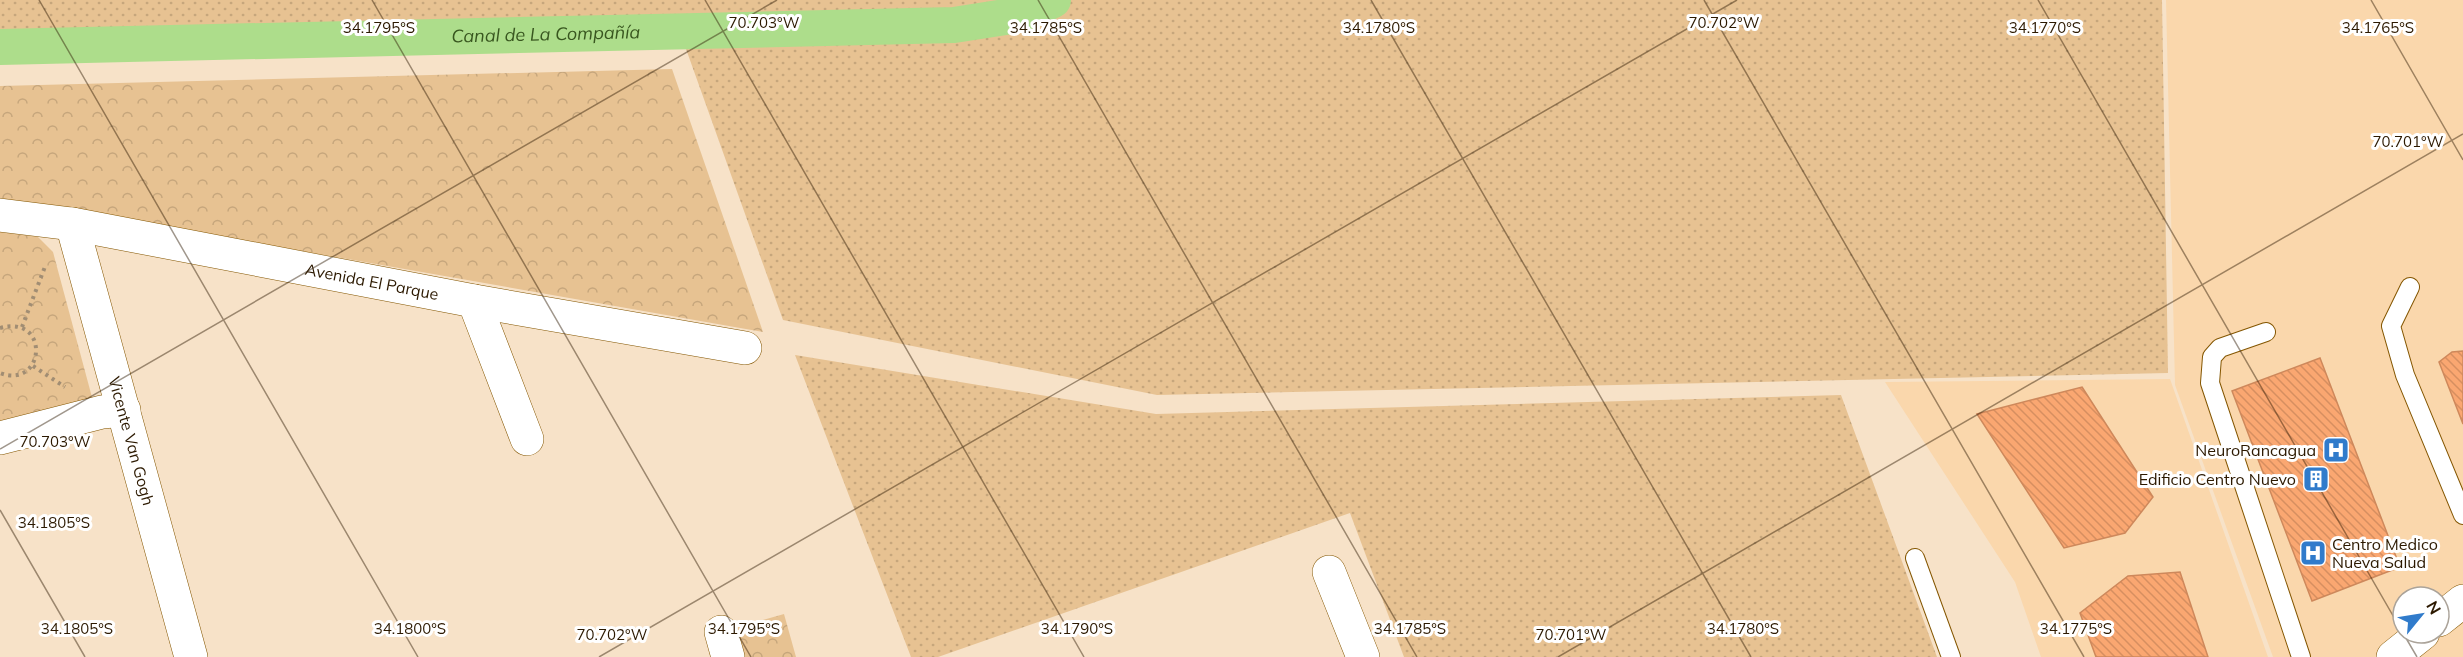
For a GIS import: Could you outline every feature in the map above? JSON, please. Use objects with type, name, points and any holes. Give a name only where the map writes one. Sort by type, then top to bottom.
[{"type":"street","name":"Avenida El Parque","points":[[0,215],[72,224],[474,301],[745,348]]},
{"type":"street","name":"Vicente Van Gogh","points":[[72,224],[191,657]]},
{"type":"street","points":[[474,301],[527,439]]},
{"type":"street","points":[[0,438],[102,412],[124,410]]},
{"type":"street","points":[[1329,572],[1355,655]]},
{"type":"street","points":[[2451,610],[2463,601]]},
{"type":"street","points":[[2393,657],[2408,645]]},
{"type":"lane","points":[[2410,286],[2391,326],[2405,375],[2463,515]]},
{"type":"lane","points":[[2266,332],[2220,348],[2212,357],[2210,382],[2301,657]]},
{"type":"lane","points":[[1915,558],[1951,657]]},
{"type":"path","points":[[22,327],[47,261]]},
{"type":"path","points":[[0,328],[10,325],[22,327],[31,334],[36,344],[37,356],[33,366],[24,373],[13,376],[0,375]]},
{"type":"shaded area","points":[[2166,0],[2463,0],[2463,657],[2273,657],[2175,385]]},
{"type":"shaded area","points":[[2170,379],[2268,657],[2041,657],[2015,582],[1885,382]]},
{"type":"green space","points":[[0,0],[2162,0],[2168,373],[1157,395],[783,320],[676,21],[0,39]]},
{"type":"green space","points":[[672,69],[763,332],[0,198],[0,86]]},
{"type":"green space","points":[[0,232],[38,237],[53,252],[93,401],[0,423]]},
{"type":"green space","points":[[795,355],[1156,414],[1841,395],[1937,657],[1404,657],[1350,513],[938,657],[911,657]]},
{"type":"green space","points":[[784,614],[796,657],[728,657],[721,632]]},
{"type":"building","points":[[2463,351],[2463,424],[2439,362],[2452,352]]},
{"type":"building","name":"Edificio Centro Nuevo","points":[[2320,358],[2400,567],[2312,601],[2232,391]]},
{"type":"building","points":[[2082,387],[2153,497],[2125,533],[2064,548],[1977,414]]},
{"type":"building","points":[[2180,572],[2208,657],[2096,657],[2080,613],[2128,576]]},
{"type":"waterway","name":"Canal de La Compañía","points":[[0,47],[954,25],[1024,14],[1053,0]]},
{"type":"place","name":"NeuroRancagua","points":[[2336,450]]},
{"type":"place","name":"Edificio Centro Nuevo","points":[[2316,479]]},
{"type":"place","name":"Centro Medico Nueva Salud","points":[[2313,553]]}]
